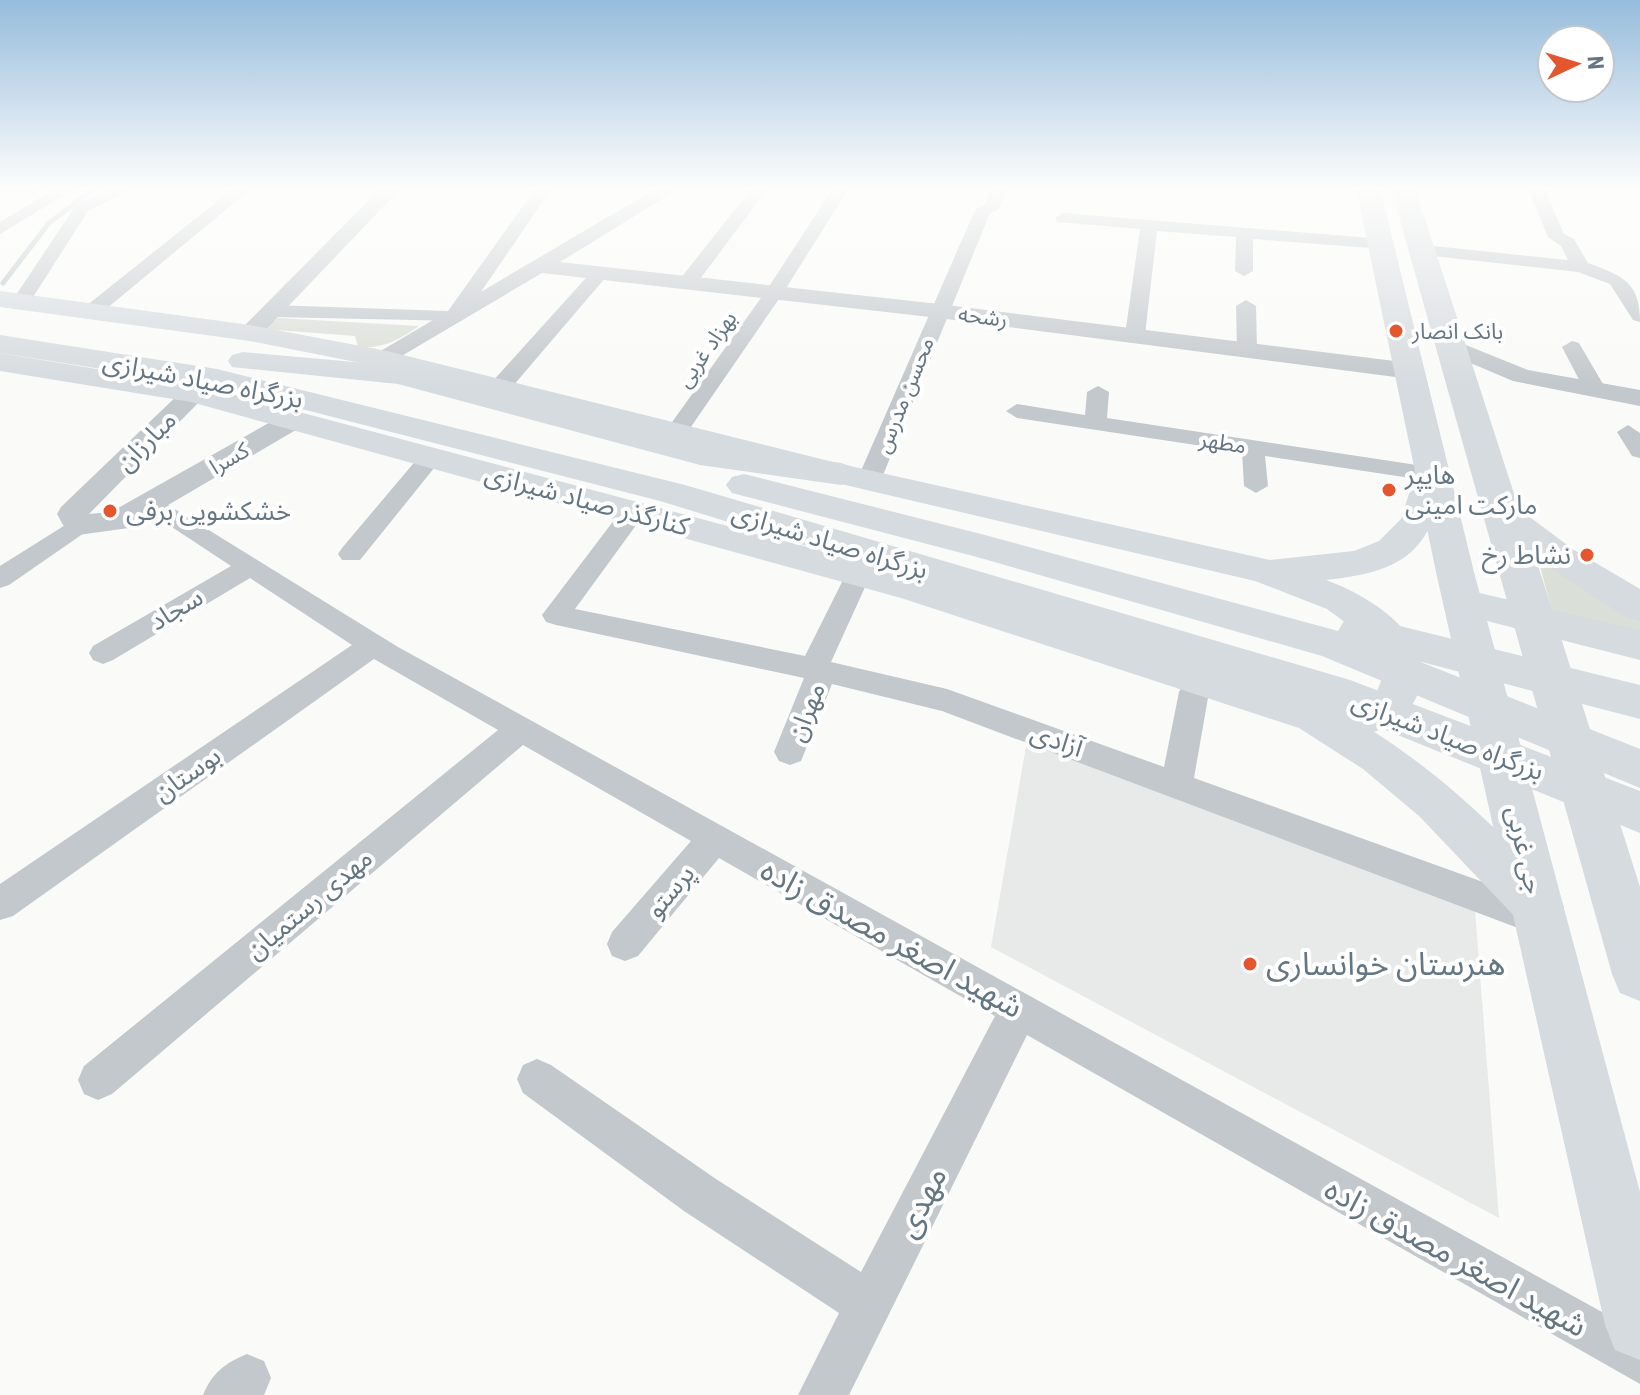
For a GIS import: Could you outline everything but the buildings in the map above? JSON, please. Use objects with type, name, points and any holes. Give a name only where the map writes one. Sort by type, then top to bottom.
[{"type":"main road","name":"جی غربی","points":[[1385,253],[1431,470],[1640,1325]]},
{"type":"main road","points":[[1425,253],[1539,640],[1617,818],[1637,962]]},
{"type":"main road","name":"کنارگذر صیاد شیرازی","points":[[7,307],[93,310],[235,355],[292,421],[1028,622],[1304,713]]},
{"type":"main road","name":"بزرگراه صیاد شیرازی","points":[[7,307],[235,355],[985,547],[1335,645],[1640,769]]},
{"type":"main road","name":"بزرگراه صیاد شیرازی","points":[[0,344],[235,355],[672,493],[1320,687],[1617,818]]},
{"type":"main road","name":"کنارگذر صیاد شیرازی","points":[[0,362],[235,355],[379,359],[855,477],[1264,571]]},
{"type":"main road","points":[[235,355],[399,375],[700,455],[855,477]]},
{"type":"main road","points":[[235,355],[366,427],[728,525],[848,571]]},
{"type":"main road","points":[[1264,571],[1362,562],[1401,543],[1418,521],[1431,470]]},
{"type":"main road","points":[[1504,515],[1560,559],[1640,607]]},
{"type":"main road","points":[[985,547],[1321,622],[1640,702]]},
{"type":"main road","points":[[1264,571],[1341,600],[1379,627],[1398,653],[1402,681],[1393,702],[1371,716],[1353,719],[1304,713]]},
{"type":"main road","points":[[1467,620],[1640,667]]},
{"type":"main road","points":[[1539,640],[1640,645]]},
{"type":"main road","points":[[1304,713],[1347,734],[1439,805],[1540,914]]},
{"type":"street","points":[[7,307],[48,253]]},
{"type":"street","points":[[93,310],[163,253]]},
{"type":"street","points":[[235,355],[331,253]]},
{"type":"street","points":[[419,368],[424,354],[461,319],[503,253]]},
{"type":"street","points":[[379,359],[461,319],[569,253]]},
{"type":"street","points":[[547,267],[575,253]]},
{"type":"street","points":[[499,388],[600,273],[592,258],[593,253]]},
{"type":"street","points":[[687,283],[710,253]]},
{"type":"street","name":"بهزاد غربی","points":[[676,432],[799,253]]},
{"type":"street","name":"محسن مدرس","points":[[855,477],[939,311],[964,253]]},
{"type":"street","points":[[1135,335],[1145,253]]},
{"type":"street","points":[[1244,253],[1244,271]]},
{"type":"street","points":[[1453,253],[1581,267],[1617,280],[1640,316]]},
{"type":"street","points":[[1573,253],[1581,267]]},
{"type":"street","name":"رشحه","points":[[547,267],[939,311],[1411,371]]},
{"type":"street","points":[[1246,306],[1247,350]]},
{"type":"street","points":[[235,355],[461,319]]},
{"type":"street","points":[[1451,346],[1493,367],[1588,390],[1640,398]]},
{"type":"street","points":[[1572,347],[1588,390]]},
{"type":"street","name":"مبارزان","points":[[78,525],[72,514],[235,355]]},
{"type":"street","points":[[1464,393],[1497,388],[1588,390]]},
{"type":"street","points":[[1084,428],[1098,392]]},
{"type":"street","name":"مطهر","points":[[1017,411],[1084,428],[1431,470]]},
{"type":"street","name":"کسرا","points":[[78,525],[118,521],[292,421]]},
{"type":"street","points":[[1253,447],[1256,486]]},
{"type":"street","points":[[351,554],[431,457]]},
{"type":"street","name":"شهید اصغر مصدق زاده","points":[[152,503],[373,645],[1640,1360]]},
{"type":"street","name":"آزادی","points":[[633,513],[556,615],[818,670],[947,701],[1540,914]]},
{"type":"street","points":[[0,579],[78,525]]},
{"type":"street","name":"سجاد","points":[[103,653],[250,566]]},
{"type":"street","name":"مهران","points":[[790,752],[848,571]]},
{"type":"street","name":"بوستان","points":[[0,904],[373,645]]},
{"type":"street","points":[[1177,783],[1194,692]]},
{"type":"street","name":"مهدی رستمیان","points":[[98,1080],[521,729]]},
{"type":"street","name":"پرستو","points":[[625,944],[715,838]]},
{"type":"street","name":"مهدی","points":[[823,1395],[1019,1010]]},
{"type":"street","points":[[537,1079],[700,1195],[869,1305]]},
{"type":"shaded area","points":[[278,318],[419,326],[390,342],[375,347],[358,347],[355,336],[264,329]]},
{"type":"shaded area","points":[[1536,551],[1640,614],[1640,634],[1553,615]]},
{"type":"shaded area","name":"هنرستان خوانساری","points":[[1027,741],[1475,910],[1499,1218],[991,947]]},
{"type":"waterway","points":[[3,283],[26,253]]},
{"type":"place","name":"بانک انصار","points":[[1396,331]]},
{"type":"place","name":"هایپر مارکت امینی","points":[[1389,490]]},
{"type":"place","name":"خشکشویی برفی","points":[[110,511]]},
{"type":"place","name":"نشاط رخ","points":[[1587,555]]},
{"type":"place","name":"هنرستان خوانساری","points":[[1250,964]]}]
